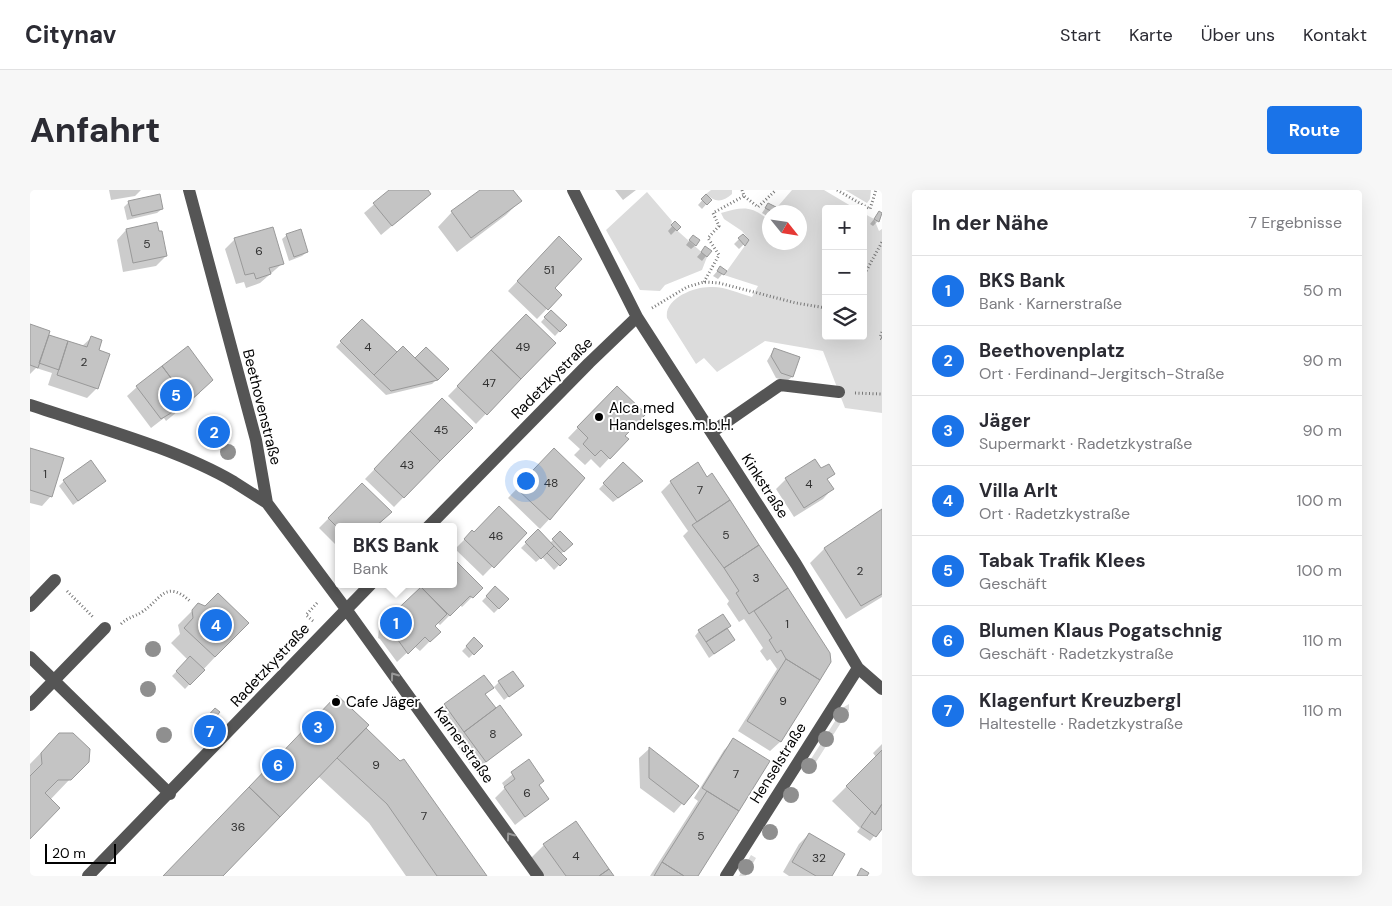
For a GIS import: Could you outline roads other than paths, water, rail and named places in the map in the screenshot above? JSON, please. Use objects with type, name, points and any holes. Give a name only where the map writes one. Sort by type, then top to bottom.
[{"type":"street","name":"Beethovenstraße","points":[[189,190],[256,440],[266,503],[346,609]]},
{"type":"street","name":"Kinkstraße","points":[[573,190],[637,317],[796,564],[858,668],[882,689]]},
{"type":"street","name":"Radetzkystraße","points":[[432,523],[589,363],[637,317]]},
{"type":"street","points":[[712,432],[780,385],[840,392]]},
{"type":"street","points":[[30,405],[128,437],[200,465],[234,482],[266,503]]},
{"type":"street","points":[[30,606],[55,580]]},
{"type":"street","name":"Radetzkystraße","points":[[88,876],[170,794],[367,588]]},
{"type":"street","name":"Karnerstraße","points":[[346,609],[538,876]]},
{"type":"street","points":[[30,704],[105,628]]},
{"type":"street","points":[[30,657],[170,794]]},
{"type":"street","name":"Henselstraße","points":[[726,876],[858,668]]},
{"type":"place","name":"Tabak Trafik Klees","points":[[176,395]]},
{"type":"place","name":"Alca med Handelsges.m.b.H.","points":[[599,417]]},
{"type":"place","name":"Beethovenplatz","points":[[214,432]]},
{"type":"place","name":"BKS Bank","points":[[396,623]]},
{"type":"place","name":"Villa Arlt","points":[[216,625]]},
{"type":"place","name":"Cafe Jäger","points":[[336,702]]},
{"type":"place","name":"Jäger","points":[[318,727]]},
{"type":"place","name":"Klagenfurt Kreuzbergl","points":[[210,731]]},
{"type":"place","name":"Blumen Klaus Pogatschnig","points":[[278,765]]}]
